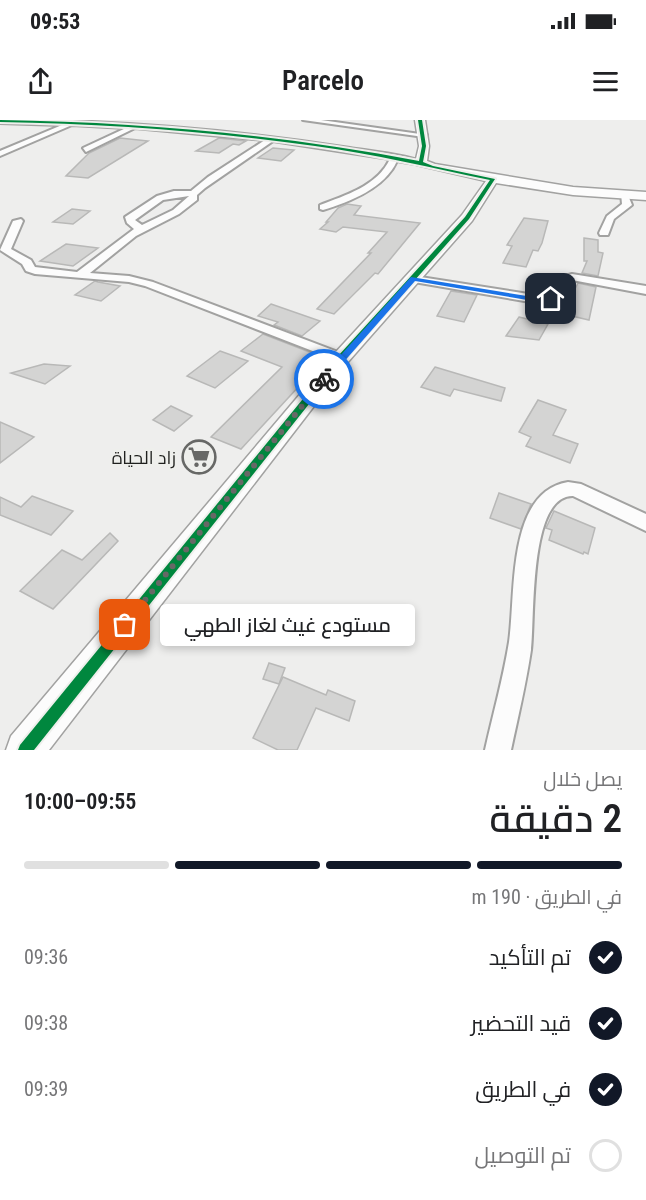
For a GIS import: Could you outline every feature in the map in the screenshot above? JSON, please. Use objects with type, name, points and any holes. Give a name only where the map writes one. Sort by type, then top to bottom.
[{"type":"street","points":[[306,120],[422,127],[421,163]]},
{"type":"street","points":[[0,121],[137,126],[319,144],[432,167],[573,191],[646,196]]},
{"type":"street","points":[[0,154],[73,123]]},
{"type":"street","points":[[86,150],[137,126]]},
{"type":"street","points":[[80,275],[141,229],[181,209],[194,198],[193,194],[207,180],[246,159],[270,140]]},
{"type":"street","points":[[323,207],[358,192],[387,174],[395,158]]},
{"type":"street","points":[[25,750],[341,358],[467,218],[493,178]]},
{"type":"street","points":[[141,229],[130,221],[130,217],[137,212],[167,193],[193,194]]},
{"type":"street","points":[[604,233],[610,218],[627,205],[624,195]]},
{"type":"street","points":[[18,221],[5,250],[27,262],[30,269],[39,272],[129,279],[149,284],[341,358]]},
{"type":"street","points":[[414,279],[533,299],[551,299],[558,294],[562,280],[572,277],[646,290]]},
{"type":"street","points":[[498,750],[520,640],[529,550],[537,516],[548,497],[564,488],[575,489],[646,523]]},
{"type":"building","points":[[120,138],[148,141],[88,178],[66,176],[89,153]]},
{"type":"building","points":[[219,138],[246,141],[239,145],[233,144],[219,153],[196,151]]},
{"type":"building","points":[[273,148],[294,150],[281,161],[258,158]]},
{"type":"building","points":[[347,204],[361,206],[354,215],[420,223],[378,274],[375,273],[334,314],[317,309],[371,253],[368,253],[387,232],[343,227],[336,232],[320,229],[338,208]]},
{"type":"building","points":[[72,209],[90,211],[73,224],[53,222]]},
{"type":"building","points":[[524,218],[548,221],[542,243],[538,251],[533,250],[526,267],[503,263],[512,246],[507,245]]},
{"type":"building","points":[[584,238],[598,240],[598,252],[603,253],[598,276],[582,273],[587,261],[584,261]]},
{"type":"building","points":[[66,244],[98,248],[73,266],[40,261]]},
{"type":"building","points":[[95,281],[120,286],[101,301],[75,295]]},
{"type":"building","points":[[578,283],[596,287],[589,320],[563,314]]},
{"type":"building","points":[[451,291],[477,295],[464,322],[437,316]]},
{"type":"building","points":[[271,304],[320,321],[302,336],[274,325],[278,322],[258,316]]},
{"type":"building","points":[[519,317],[548,324],[539,340],[506,336]]},
{"type":"building","points":[[263,334],[325,358],[241,449],[211,437],[282,367],[241,351]]},
{"type":"building","points":[[220,351],[248,361],[215,388],[187,376]]},
{"type":"building","points":[[44,364],[70,366],[45,384],[11,373]]},
{"type":"building","points":[[435,367],[505,388],[501,401],[454,389],[450,396],[421,387]]},
{"type":"building","points":[[538,400],[566,410],[553,435],[578,444],[570,463],[526,446],[531,437],[519,432]]},
{"type":"building","points":[[171,406],[192,416],[174,431],[153,420]]},
{"type":"building","points":[[0,422],[34,437],[0,463]]},
{"type":"building","points":[[499,493],[531,504],[521,529],[490,518]]},
{"type":"building","points":[[32,496],[73,511],[51,535],[0,515],[0,497],[21,507]]},
{"type":"building","points":[[554,511],[595,528],[588,554],[549,540],[552,530],[546,528]]},
{"type":"building","points":[[110,533],[118,541],[53,609],[20,591],[62,550],[82,560]]},
{"type":"building","points":[[269,663],[285,668],[279,684],[263,679]]},
{"type":"building","points":[[283,677],[326,695],[328,690],[355,701],[349,721],[316,708],[297,750],[278,750],[253,738]]},
{"type":"cycle path","points":[[25,750],[341,358],[467,218],[493,179],[421,163],[424,146],[420,120]]},
{"type":"cycle path","points":[[0,121],[106,124],[212,132],[317,145],[421,163]]},
{"type":"way so far","points":[[125,625],[324,379]]},
{"type":"place","name":"زاد الحياة","points":[[199,457]]},
{"type":"place","name":"مستودع غيث لغاز الطهي","points":[[125,625]]},
{"type":"route","points":[[324,379],[414,279],[533,299],[551,299]]}]
